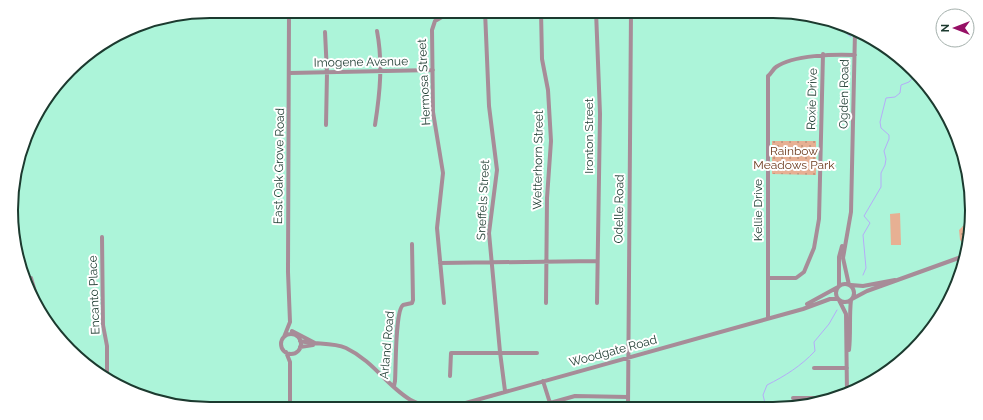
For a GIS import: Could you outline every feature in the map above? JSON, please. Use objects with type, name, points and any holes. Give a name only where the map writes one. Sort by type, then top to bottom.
[{"type":"street","name":"East Oak Grove Road","points":[[289,18],[288,232],[290,322],[293,333]]},
{"type":"street","name":"Hermosa Street","points":[[440,18],[435,21],[432,30],[433,112],[443,173],[437,228],[444,303]]},
{"type":"street","name":"Sneffels Street","points":[[485,18],[489,106],[497,170],[489,233],[500,352],[506,391]]},
{"type":"street","name":"Wetterhorn Street","points":[[541,18],[542,59],[548,90],[551,128],[547,198],[546,303]]},
{"type":"street","name":"Ironton Street","points":[[596,18],[600,114],[597,303]]},
{"type":"street","name":"Odelle Road","points":[[628,402],[631,18]]},
{"type":"street","points":[[374,125],[380,96],[382,72],[381,51],[377,31]]},
{"type":"street","points":[[325,32],[327,73],[326,125]]},
{"type":"street","name":"Ogden Road","points":[[850,285],[843,258],[851,212],[855,37]]},
{"type":"street","name":"Kellie Drive","points":[[768,317],[768,76],[776,67],[823,54],[855,55]]},
{"type":"street","name":"Roxie Drive","points":[[768,278],[796,278],[804,272],[814,248],[819,219],[823,54]]},
{"type":"street","name":"Imogene Avenue","points":[[290,73],[433,70]]},
{"type":"street","name":"Ogden Road","points":[[839,287],[839,257],[849,229]]},
{"type":"street","name":"Encanto Place","points":[[102,237],[103,325],[107,346],[108,373]]},
{"type":"street","name":"Arland Road","points":[[394,386],[396,330],[399,320],[399,310],[403,305],[412,303],[413,300],[412,244]]},
{"type":"street","points":[[847,387],[846,314],[836,295],[839,287],[844,284],[863,286],[897,279],[958,258]]},
{"type":"street","points":[[440,263],[597,261]]},
{"type":"street","points":[[839,300],[844,302],[852,300],[867,291],[890,284],[897,279]]},
{"type":"street","points":[[847,368],[851,334],[850,308],[854,290],[850,285]]},
{"type":"street","name":"Woodgate Road","points":[[794,311],[839,287]]},
{"type":"street","name":"Woodgate Road","points":[[469,402],[768,317],[794,311],[830,299],[839,300]]},
{"type":"street","name":"East Oak Grove Road","points":[[284,337],[290,322]]},
{"type":"street","points":[[290,362],[300,347],[300,341],[293,333],[284,337],[282,347],[290,362],[290,402]]},
{"type":"street","name":"Woodgate Road","points":[[293,333],[315,343]]},
{"type":"street","name":"Woodgate Road","points":[[300,341],[345,348],[357,355],[414,402]]},
{"type":"street","name":"Woodgate Road","points":[[300,347],[321,344]]},
{"type":"street","points":[[286,352],[295,353]]},
{"type":"street","points":[[450,376],[451,353],[537,353]]},
{"type":"street","points":[[814,368],[847,368]]},
{"type":"street","points":[[543,381],[549,402]]},
{"type":"street","points":[[560,402],[575,396],[628,397]]},
{"type":"street","points":[[793,398],[810,398]]},
{"type":"green space","name":"Rainbow Meadows Park","points":[[772,141],[816,141],[816,175],[772,174]]},
{"type":"green space","points":[[900,213],[901,245],[891,245],[890,214]]},
{"type":"green space","points":[[965,224],[962,242],[960,240],[959,230]]},
{"type":"waterway","points":[[846,33],[851,37]]},
{"type":"waterway","points":[[863,275],[866,268],[863,235],[870,223],[864,216],[881,187],[881,173],[886,159],[884,151],[889,139],[889,135],[881,128],[880,122],[886,98],[895,97],[900,93],[901,85],[909,82],[912,78]]},
{"type":"waterway","points":[[765,402],[763,395],[767,385],[792,370],[815,351],[814,342],[829,324],[837,310]]}]
